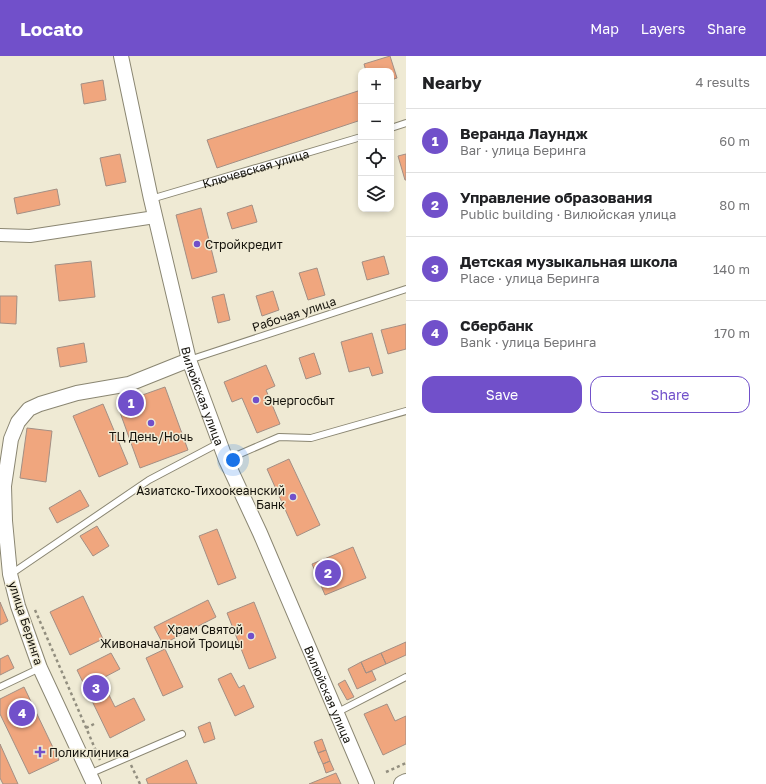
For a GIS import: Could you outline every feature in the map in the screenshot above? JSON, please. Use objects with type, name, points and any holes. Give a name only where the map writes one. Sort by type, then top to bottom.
[{"type":"main road","points":[[402,784],[406,782]]},
{"type":"street","name":"Вилюйская улица","points":[[121,56],[155,217],[189,360],[226,460],[260,533],[367,784]]},
{"type":"street","points":[[0,235],[30,236],[155,217]]},
{"type":"street","name":"улица Беринга","points":[[91,779],[40,668],[18,606],[10,574],[5,520],[4,486],[11,439],[18,422],[29,409],[40,404],[77,393],[129,384],[189,360]]},
{"type":"lane","points":[[394,127],[406,123]]},
{"type":"lane","name":"Ключевская улица","points":[[151,199],[358,138]]},
{"type":"lane","name":"Рабочая улица","points":[[189,360],[406,289]]},
{"type":"lane","points":[[226,460],[279,437],[311,438],[406,411]]},
{"type":"lane","points":[[10,574],[149,480],[219,443]]},
{"type":"lane","points":[[0,687],[40,668]]},
{"type":"lane","points":[[336,714],[406,677]]},
{"type":"lane","points":[[91,779],[103,768],[182,734]]},
{"type":"path","points":[[34,609],[103,768]]},
{"type":"path","points":[[86,728],[94,724]]},
{"type":"path","points":[[128,757],[140,784]]},
{"type":"path","points":[[386,772],[406,763]]},
{"type":"building","points":[[390,56],[394,68],[365,68],[364,64]]},
{"type":"building","points":[[394,69],[397,78],[394,79]]},
{"type":"building","points":[[103,80],[106,100],[84,104],[81,84]]},
{"type":"building","points":[[358,91],[358,121],[217,168],[207,140]]},
{"type":"building","points":[[120,154],[126,182],[106,186],[100,158]]},
{"type":"building","points":[[406,154],[406,180],[405,180],[398,156]]},
{"type":"building","points":[[57,189],[60,205],[17,214],[14,198]]},
{"type":"building","points":[[252,205],[257,222],[232,229],[227,213]]},
{"type":"building","name":"Стройкредит","points":[[201,208],[217,272],[192,279],[176,215]]},
{"type":"building","points":[[384,256],[389,274],[367,280],[362,262]]},
{"type":"building","points":[[91,261],[95,297],[59,301],[55,265]]},
{"type":"building","points":[[317,268],[325,295],[308,300],[299,273]]},
{"type":"building","points":[[273,291],[279,310],[262,316],[256,296]]},
{"type":"building","points":[[224,294],[230,320],[218,323],[212,297]]},
{"type":"building","points":[[0,296],[17,296],[16,324],[0,323]]},
{"type":"building","points":[[406,324],[406,349],[388,354],[381,330]]},
{"type":"building","points":[[372,333],[383,373],[372,376],[369,367],[349,372],[341,342]]},
{"type":"building","points":[[84,343],[87,362],[60,367],[57,348]]},
{"type":"building","points":[[314,353],[321,374],[306,379],[299,358]]},
{"type":"building","name":"Энергосбыт","points":[[266,365],[275,386],[266,390],[280,424],[257,433],[242,398],[232,402],[224,382]]},
{"type":"building","name":"ТЦ День/Ночь","points":[[165,387],[188,450],[140,468],[117,404]]},
{"type":"building","points":[[103,404],[128,464],[99,477],[73,416]]},
{"type":"building","points":[[27,428],[52,431],[46,482],[20,478]]},
{"type":"building","name":"Азиатско-Тихоокеанский Банк","points":[[289,459],[320,525],[297,536],[267,469]]},
{"type":"building","points":[[80,490],[89,506],[57,523],[49,508]]},
{"type":"building","points":[[97,526],[109,546],[93,556],[80,536]]},
{"type":"building","points":[[217,529],[236,578],[218,585],[199,536]]},
{"type":"building","points":[[353,547],[366,578],[325,595],[312,564]]},
{"type":"building","points":[[83,596],[103,639],[70,655],[50,612]]},
{"type":"building","points":[[208,600],[216,617],[163,644],[154,627]]},
{"type":"building","points":[[0,602],[8,621],[0,625]]},
{"type":"building","name":"Храм Святой Живоначальной Троицы","points":[[254,602],[276,658],[249,669],[227,613]]},
{"type":"building","points":[[406,642],[406,655],[386,664],[381,653]]},
{"type":"building","points":[[165,649],[183,687],[163,696],[146,658]]},
{"type":"building","points":[[111,653],[120,669],[101,679],[115,707],[134,698],[145,720],[110,738],[77,670]]},
{"type":"building","points":[[381,653],[386,664],[366,673],[361,662]]},
{"type":"building","points":[[8,655],[14,668],[0,675],[0,659]]},
{"type":"building","points":[[361,662],[366,673],[372,671],[376,680],[357,689],[348,669]]},
{"type":"building","points":[[231,673],[239,688],[244,685],[254,707],[235,716],[218,679]]},
{"type":"building","points":[[345,680],[354,697],[347,700],[338,684]]},
{"type":"building","points":[[24,687],[59,760],[29,774],[0,714],[0,699]]},
{"type":"building","points":[[387,704],[395,721],[406,716],[406,744],[383,755],[364,714]]},
{"type":"building","points":[[210,722],[215,739],[204,743],[198,727]]},
{"type":"building","points":[[322,739],[326,750],[318,753],[314,742]]},
{"type":"building","points":[[0,744],[18,784],[3,784],[0,778]]},
{"type":"building","points":[[326,750],[330,761],[323,764],[318,753]]},
{"type":"building","points":[[187,760],[197,784],[148,784],[146,779]]},
{"type":"building","points":[[330,761],[334,770],[326,773],[323,764]]},
{"type":"building","points":[[336,773],[341,784],[309,784]]},
{"type":"place","name":"Стройкредит","points":[[197,244]]},
{"type":"place","name":"Энергосбыт","points":[[256,400]]},
{"type":"place","name":"Веранда Лаундж","points":[[131,403]]},
{"type":"place","name":"ТЦ День/Ночь","points":[[151,423]]},
{"type":"place","name":"Азиатско-Тихоокеанский Банк","points":[[293,497]]},
{"type":"place","name":"Управление образования","points":[[328,573]]},
{"type":"place","name":"Храм Святой Живоначальной Троицы","points":[[251,636]]},
{"type":"place","name":"Детская музыкальная школа","points":[[96,688]]},
{"type":"place","name":"Сбербанк","points":[[22,713]]},
{"type":"place","name":"Поликлиника","points":[[40,752]]}]
